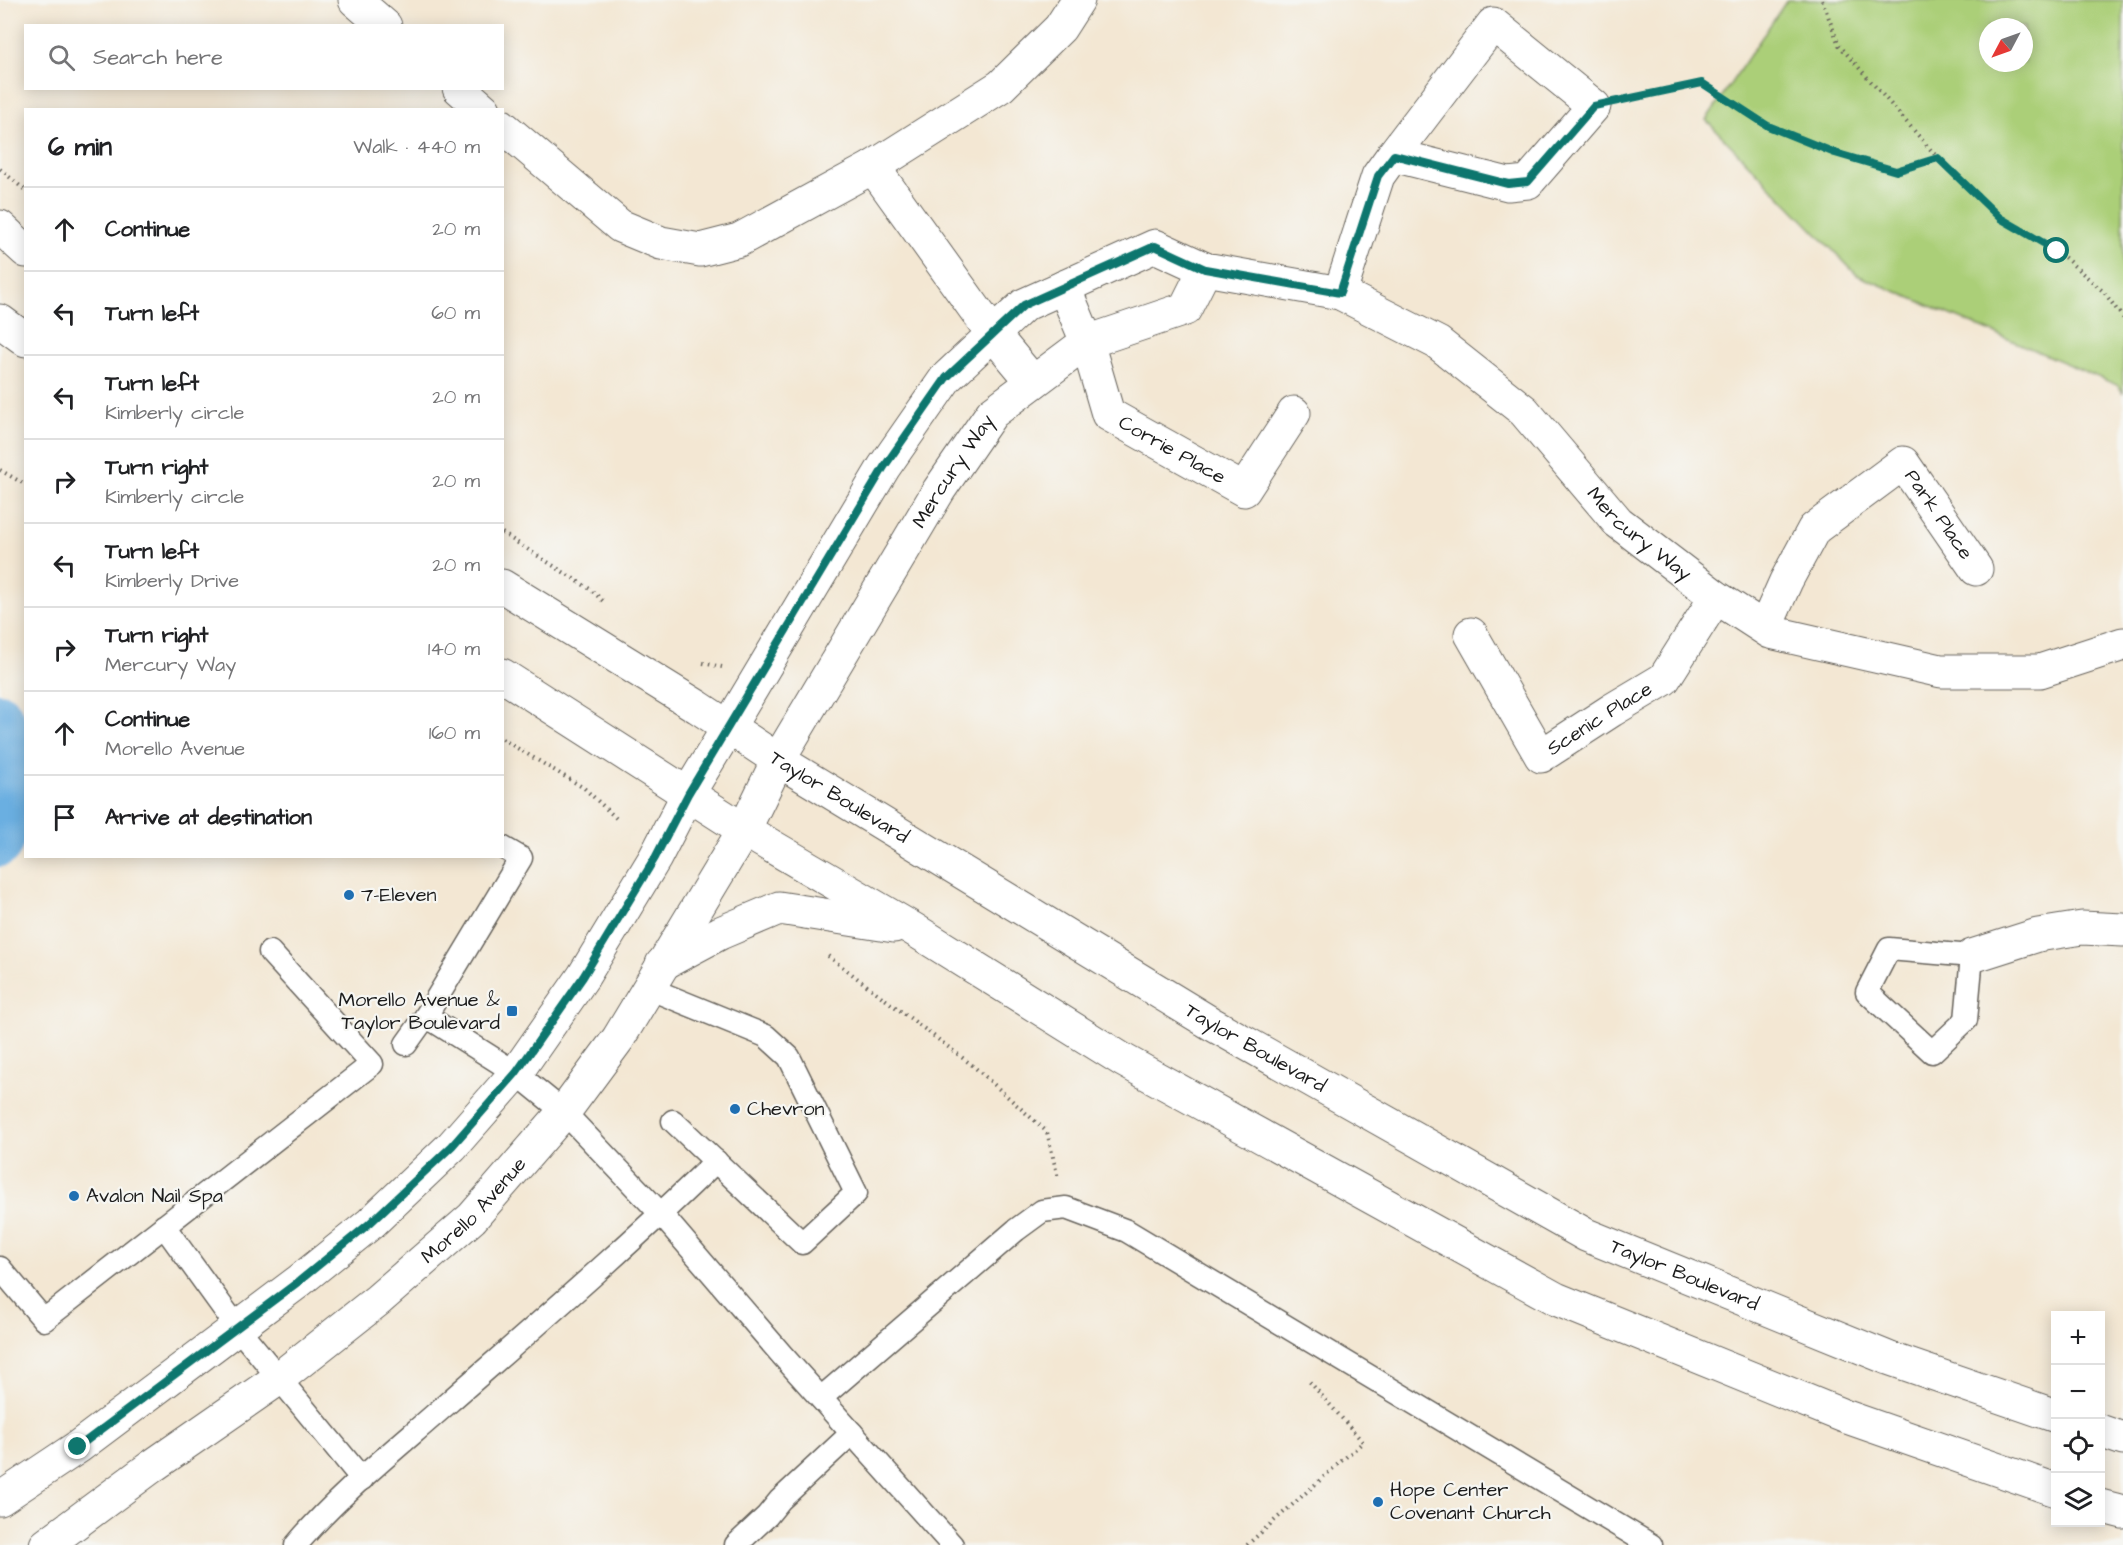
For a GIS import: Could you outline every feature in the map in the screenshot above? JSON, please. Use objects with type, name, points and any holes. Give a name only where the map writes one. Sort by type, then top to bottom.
[{"type":"street","points":[[355,0],[383,24]]},
{"type":"street","points":[[504,128],[620,226],[661,243],[700,250],[739,240],[873,167],[1001,86],[1060,28],[1078,0]]},
{"type":"street","points":[[1340,293],[1378,176],[1493,24],[1594,106],[1528,182],[1508,184],[1394,155]]},
{"type":"street","points":[[461,90],[482,108]]},
{"type":"street","points":[[873,167],[993,334],[1033,382]]},
{"type":"street","points":[[0,227],[24,249]]},
{"type":"street","name":"Mercury Way","points":[[728,728],[884,467],[946,378],[1024,305],[1155,246],[1205,269],[1340,293],[1438,342],[1524,411],[1618,522],[1716,597],[1770,632],[1941,671],[2040,671],[2123,644]]},
{"type":"street","name":"Mercury Way","points":[[777,760],[939,490],[992,412],[1087,342],[1185,309],[1205,269]]},
{"type":"street","name":"Corrie Place","points":[[1064,287],[1087,342],[1108,414],[1244,490],[1294,413]]},
{"type":"street","points":[[0,321],[24,339]]},
{"type":"street","name":"Park Place","points":[[1765,628],[1786,581],[1814,529],[1903,463],[1976,569]]},
{"type":"street","name":"Taylor Boulevard","points":[[504,587],[777,760],[1212,1024],[1586,1235],[1888,1358],[2051,1415]]},
{"type":"street","name":"Scenic Place","points":[[1471,634],[1541,756],[1664,679],[1716,597]]},
{"type":"street","points":[[504,676],[744,830],[914,929],[1123,1059],[1556,1299],[1844,1416],[2051,1489]]},
{"type":"street","points":[[0,1498],[78,1447],[298,1282],[370,1223],[452,1146],[516,1073],[583,977],[655,858],[688,794],[728,728]]},
{"type":"street","name":"Morello Avenue","points":[[46,1545],[278,1378],[378,1300],[472,1218],[564,1112],[618,1039],[744,830],[777,760]]},
{"type":"street","points":[[655,976],[720,933],[779,908],[914,929]]},
{"type":"street","points":[[1972,956],[2038,935],[2082,928],[2123,930]]},
{"type":"street","points":[[2105,1433],[2123,1439]]},
{"type":"street","points":[[2105,1507],[2123,1512]]},
{"type":"lane","points":[[406,1044],[426,1016],[521,858],[504,848]]},
{"type":"lane","points":[[1889,949],[1972,956],[1966,1020],[1932,1052],[1866,992],[1889,949]]},
{"type":"lane","points":[[0,1268],[44,1320],[372,1064],[270,952]]},
{"type":"lane","points":[[655,976],[766,1036],[789,1057],[856,1193],[802,1243],[673,1121]]},
{"type":"lane","points":[[426,1016],[516,1073],[564,1112],[661,1214],[952,1545]]},
{"type":"lane","points":[[296,1545],[362,1479],[661,1214],[716,1161]]},
{"type":"lane","points":[[821,1398],[1042,1211],[1072,1209],[1127,1231],[1651,1545]]},
{"type":"lane","points":[[164,1227],[237,1327],[362,1479]]},
{"type":"lane","points":[[736,1545],[768,1516],[780,1500],[852,1433]]},
{"type":"path","points":[[1822,0],[1839,45],[1938,158],[2000,218],[2057,251],[2104,292],[2123,318]]},
{"type":"path","points":[[1594,106],[1702,83],[1768,126],[1835,153],[1896,171],[1938,158]]},
{"type":"path","points":[[0,169],[24,189]]},
{"type":"path","points":[[0,470],[24,483]]},
{"type":"path","points":[[504,740],[584,788],[618,820]]},
{"type":"green space","points":[[1787,0],[2123,0],[2123,392],[2117,385],[1857,275],[1706,120]]},
{"type":"waterway","points":[[0,715],[13,748],[17,780],[12,812],[0,845]]},
{"type":"place","name":"7-Eleven","points":[[349,895]]},
{"type":"place","name":"Morello Avenue & Taylor Boulevard","points":[[512,1011]]},
{"type":"place","name":"Chevron","points":[[735,1109]]},
{"type":"place","name":"Avalon Nail Spa","points":[[74,1196]]},
{"type":"place","name":"Hope Center Covenant Church","points":[[1378,1502]]},
{"type":"route","points":[[78,1447],[298,1282],[370,1223],[452,1146],[516,1073],[583,977],[655,858],[688,794],[884,467],[946,378],[1024,305],[1155,246],[1205,269],[1340,293],[1378,176],[1394,155],[1508,184],[1528,182],[1594,106],[1702,83],[1768,126],[1835,153],[1896,171],[1938,158],[2000,218],[2057,251]]}]
